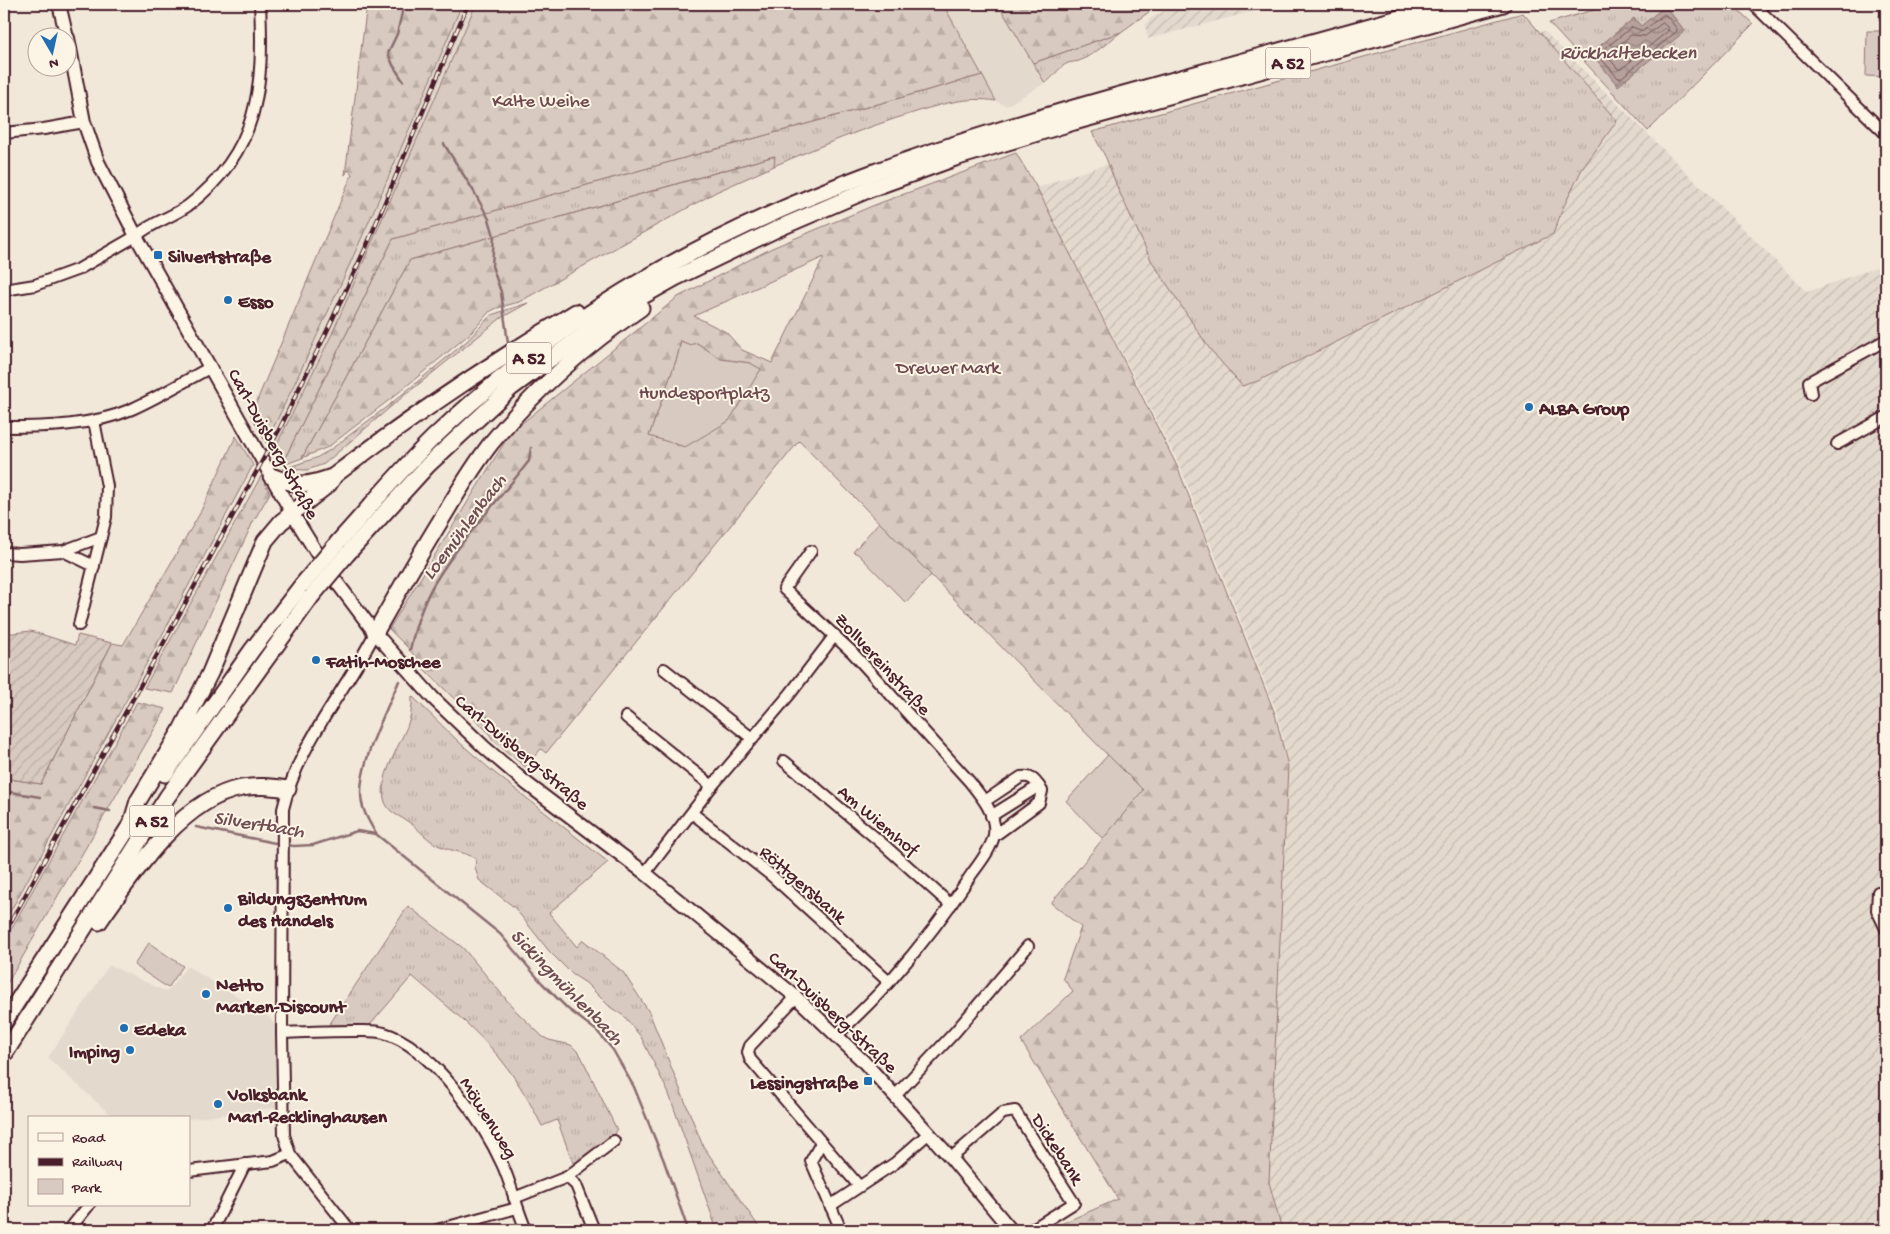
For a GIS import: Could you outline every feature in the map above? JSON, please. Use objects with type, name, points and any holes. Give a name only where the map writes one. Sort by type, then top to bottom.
[{"type":"highway","name":"A 52","points":[[4,1054],[167,797],[307,591],[339,540],[432,439],[542,347],[601,306],[661,269],[818,192],[875,170],[1070,116],[1450,4]]},
{"type":"highway","name":"A 52","points":[[1070,116],[1502,4]]},
{"type":"highway","name":"A 52","points":[[4,1022],[132,821],[252,650],[307,591],[348,553],[428,465],[511,388],[613,313],[675,278],[779,228],[870,190],[955,158],[1013,132]]},
{"type":"highway","points":[[132,821],[138,800],[180,732],[210,674],[265,540],[276,527],[329,484],[336,475],[394,430],[535,337],[649,267],[723,229],[754,222]]},
{"type":"highway","points":[[375,633],[459,490],[492,443],[532,398],[573,358],[608,330],[662,294],[675,278]]},
{"type":"highway","points":[[271,476],[303,485],[336,475]]},
{"type":"highway","points":[[4,1054],[21,1037],[134,872],[183,818],[199,805],[225,792],[261,785],[288,789]]},
{"type":"main road","name":"Carl-Duisberg-Straße","points":[[59,4],[65,28]]},
{"type":"main road","name":"Carl-Duisberg-Straße","points":[[76,78],[84,122],[98,162],[136,236],[292,513],[326,568],[375,633],[433,698],[484,747],[526,783],[645,873],[796,997],[837,1035],[929,1133],[1010,1230]]},
{"type":"street","points":[[4,290],[35,285],[80,269],[136,236],[144,229],[188,206],[218,179],[238,153],[247,133],[258,89],[262,48],[260,4]]},
{"type":"street","points":[[1753,4],[1886,134]]},
{"type":"street","points":[[4,132],[44,129],[84,122]]},
{"type":"street","points":[[1812,394],[1809,382],[1886,340]]},
{"type":"street","points":[[4,428],[45,427],[94,421],[132,409],[211,367]]},
{"type":"street","points":[[1837,444],[1886,417]]},
{"type":"street","points":[[78,625],[106,518],[107,486],[94,421]]},
{"type":"street","points":[[4,553],[20,554],[63,551],[101,537]]},
{"type":"street","points":[[63,551],[94,566]]},
{"type":"street","name":"Zollvereinstraße","points":[[811,551],[784,589],[852,652],[953,764],[984,801],[991,816],[994,836]]},
{"type":"street","points":[[350,1230],[290,1154],[284,1135],[282,1033],[283,809],[288,789],[303,754],[365,654],[375,633]]},
{"type":"street","points":[[645,873],[712,786],[754,739],[835,635]]},
{"type":"street","points":[[664,669],[754,739]]},
{"type":"street","points":[[626,717],[712,786]]},
{"type":"street","name":"Am Wiemhof","points":[[784,761],[884,845],[951,905]]},
{"type":"street","points":[[837,1035],[889,982],[951,905],[985,855],[994,836],[1039,803],[1042,791],[1031,777],[1026,776],[1021,777],[984,801]]},
{"type":"street","points":[[991,816],[1038,786]]},
{"type":"street","name":"Röttgersbank","points":[[692,814],[767,871],[889,982]]},
{"type":"street","points":[[1878,892],[1877,910],[1886,929]]},
{"type":"street","points":[[896,1096],[955,1032],[1028,946]]},
{"type":"street","points":[[796,997],[750,1046],[748,1052],[750,1059],[859,1186]]},
{"type":"street","name":"Möwenweg","points":[[282,1033],[384,1032],[405,1041],[424,1057],[460,1094],[492,1144],[504,1167],[526,1230]]},
{"type":"street","name":"Dickebank","points":[[951,1158],[1003,1113],[1015,1111],[1074,1204],[1031,1230]]},
{"type":"street","points":[[830,1206],[895,1163],[929,1133]]},
{"type":"street","points":[[437,1230],[515,1203],[567,1177],[614,1141]]},
{"type":"street","points":[[821,1143],[811,1161],[841,1230]]},
{"type":"street","points":[[190,1171],[273,1162],[290,1154]]},
{"type":"street","points":[[212,1230],[245,1164]]},
{"type":"street","points":[[567,1177],[576,1185],[594,1230]]},
{"type":"street","points":[[69,1230],[88,1206]]},
{"type":"shaded area","points":[[462,4],[476,4],[331,336],[272,454],[266,443],[320,331],[407,137]]},
{"type":"shaded area","points":[[943,4],[998,4],[1045,83],[1006,106],[996,101]]},
{"type":"shaded area","points":[[1178,4],[1281,4],[1148,39],[1145,25],[1151,18]]},
{"type":"shaded area","points":[[1544,31],[1807,292],[1886,264],[1886,1230],[1282,1230],[1269,1182],[1289,766],[1277,713],[1179,464],[1037,188],[1069,176]]},
{"type":"shaded area","points":[[109,965],[167,992],[187,966],[266,1014],[282,1033],[283,1107],[190,1119],[190,1116],[112,1116],[48,1058]]},
{"type":"green space","points":[[367,4],[462,4],[367,225],[266,443],[251,415],[352,174],[348,170],[345,175]]},
{"type":"green space","name":"Kalte Weihe","points":[[476,4],[943,4],[982,75],[393,239],[281,466],[272,454],[331,336]]},
{"type":"green space","points":[[998,4],[1160,4],[1121,32],[1033,63]]},
{"type":"green space","points":[[1614,4],[1732,4],[1753,24],[1648,131],[1549,23]]},
{"type":"green space","points":[[1880,4],[1886,4],[1886,20],[1879,20]]},
{"type":"green space","points":[[1523,13],[1617,121],[1582,169],[1553,234],[1258,381],[1242,386],[1209,348],[1151,260],[1118,189],[1106,158],[1092,132]]},
{"type":"green space","points":[[1867,31],[1886,31],[1886,77],[1866,76]]},
{"type":"green space","points":[[1121,32],[1090,55],[1079,61],[1064,65],[1045,83],[1033,63]]},
{"type":"green space","points":[[982,75],[996,101],[964,100],[934,107],[895,118],[774,166],[774,156],[410,260],[302,458],[281,466],[393,239]]},
{"type":"green space","name":"Drewer Mark","points":[[1016,153],[1037,188],[1177,466],[1275,714],[1288,766],[1269,1182],[1282,1230],[1047,1230],[1118,1199],[1021,1041],[1073,991],[1063,978],[1081,927],[1051,903],[1142,790],[799,441],[546,753],[541,749],[525,767],[494,741],[487,731],[425,670],[410,650],[389,629],[511,432],[678,297],[772,248],[877,204]],"holes":[[[824,257],[772,363],[742,350],[726,332],[694,316]],[[681,341],[690,345],[697,343],[721,359],[750,363],[649,436],[677,358]]]},
{"type":"green space","points":[[775,156],[774,166],[716,192],[519,302],[489,312],[472,332],[393,397],[328,447],[302,458],[410,260]]},
{"type":"green space","points":[[528,303],[501,318],[394,404],[324,464],[307,470],[283,469],[316,458],[330,450],[393,402],[467,341],[491,315]]},
{"type":"green space","name":"Hundesportplatz","points":[[681,341],[690,345],[697,343],[721,359],[750,363],[761,369],[729,421],[685,447],[649,436],[677,358]]},
{"type":"green space","points":[[236,436],[253,465],[4,923],[4,778],[41,784],[112,643],[123,645],[199,515]]},
{"type":"green space","points":[[261,476],[270,493],[253,522],[173,693],[144,688]]},
{"type":"green space","points":[[879,522],[931,575],[906,603],[858,554],[853,552]]},
{"type":"green space","points":[[31,631],[75,645],[78,635],[112,643],[41,784],[4,778],[4,634]]},
{"type":"green space","points":[[412,696],[491,770],[608,862],[549,913],[577,947],[583,940],[623,972],[649,1012],[703,1146],[761,1230],[717,1230],[669,1094],[641,1037],[624,1016],[610,1007],[586,983],[572,974],[549,951],[514,907],[479,880],[475,868],[476,859],[467,854],[437,845],[411,823],[391,811],[386,805],[383,792],[385,777],[409,721]]},
{"type":"green space","points":[[137,702],[166,709],[4,989],[4,942]]},
{"type":"green space","points":[[1108,755],[1143,790],[1103,839],[1066,801]]},
{"type":"green space","points":[[408,906],[463,948],[516,1011],[543,1037],[571,1045],[580,1054],[617,1130],[613,1138],[575,1168],[557,1120],[542,1126],[522,1090],[499,1057],[468,1025],[412,976],[370,1025],[329,1025]]},
{"type":"green space","points":[[149,943],[183,966],[168,988],[134,965]]},
{"type":"water","name":"Rückhaltebecken","points":[[1665,6],[1685,31],[1618,86],[1591,53],[1634,18],[1641,26]]},
{"type":"waterway","name":"Loemühlenbach","points":[[403,81],[388,53],[397,34],[404,4]]},
{"type":"waterway","name":"Loemühlenbach","points":[[444,144],[489,219],[494,236],[492,266],[501,292],[508,343]]},
{"type":"waterway","name":"Loemühlenbach","points":[[410,650],[420,615],[435,582],[468,535],[529,461],[531,448]]},
{"type":"waterway","name":"Sickingmühlenbach","points":[[399,681],[367,758],[361,790],[364,812],[376,834],[500,934],[542,983],[568,1009],[597,1031],[613,1050],[634,1087],[664,1161],[688,1230]]},
{"type":"waterway","name":"Silvertbach","points":[[4,791],[40,797]]},
{"type":"waterway","name":"Silvertbach","points":[[94,808],[110,811]]},
{"type":"waterway","name":"Silvertbach","points":[[196,827],[280,844]]},
{"type":"waterway","name":"Silvertbach","points":[[286,845],[313,845],[357,831],[376,834]]},
{"type":"railway","points":[[4,934],[279,430],[367,245],[468,4]]},
{"type":"place","name":"Silvertstraße","points":[[158,255]]},
{"type":"place","name":"Esso","points":[[228,300]]},
{"type":"place","name":"ALBA Group","points":[[1529,407]]},
{"type":"place","name":"Fatih-Moschee","points":[[316,660]]},
{"type":"place","name":"Bildungszentrum des Handels","points":[[228,908]]},
{"type":"place","name":"Netto Marken-Discount","points":[[206,994]]},
{"type":"place","name":"Edeka","points":[[124,1028]]},
{"type":"place","name":"Imping","points":[[130,1050]]},
{"type":"place","name":"Lessingstraße","points":[[868,1081]]},
{"type":"place","name":"Volksbank Marl-Recklinghausen","points":[[218,1104]]}]
